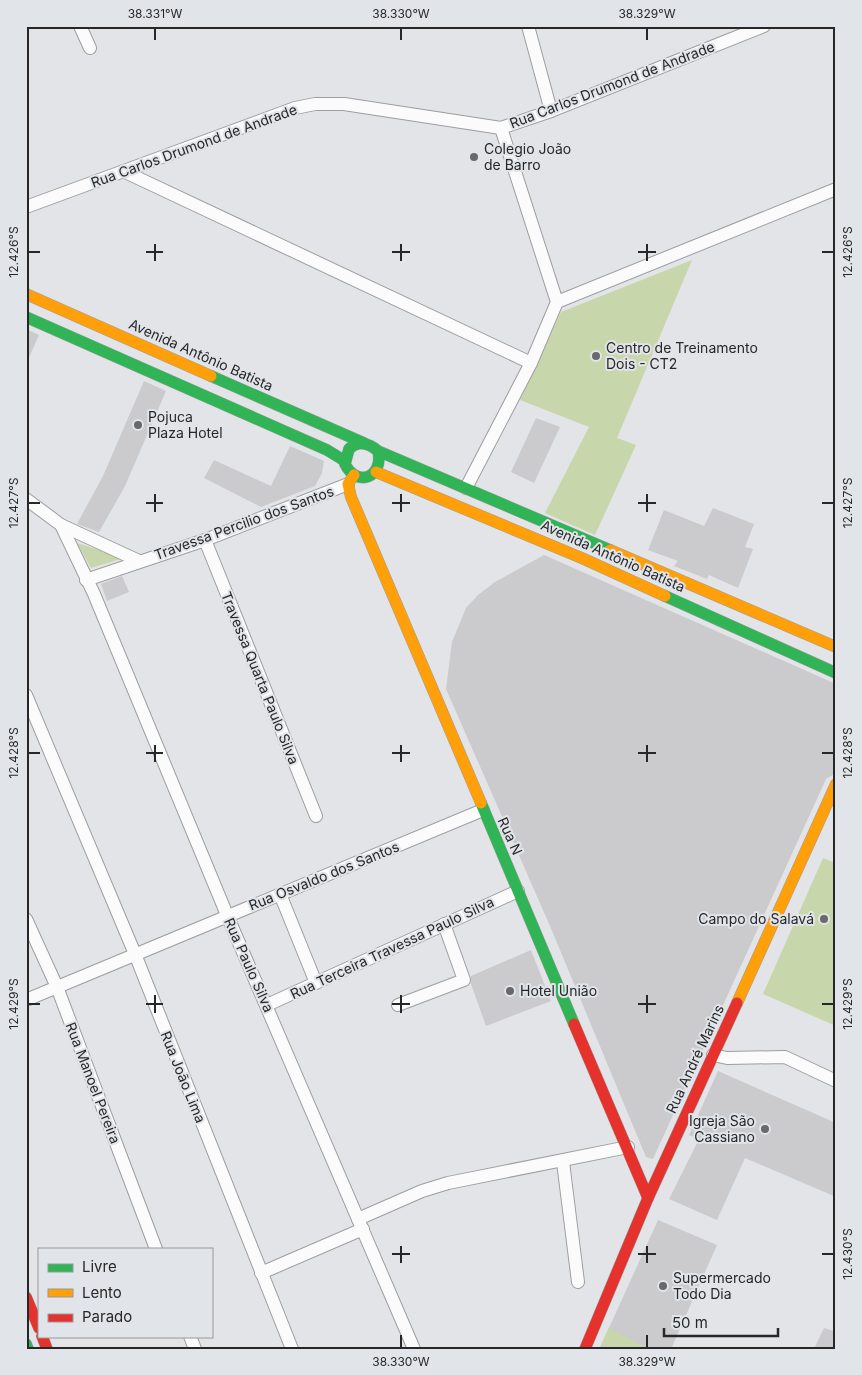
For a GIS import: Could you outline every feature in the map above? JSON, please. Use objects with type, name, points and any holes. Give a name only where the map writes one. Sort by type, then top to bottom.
[{"type":"street","points":[[80,26],[90,48]]},
{"type":"street","points":[[528,26],[551,111]]},
{"type":"street","name":"Rua Carlos Drumond de Andrade","points":[[26,207],[295,108],[315,104],[344,104],[500,128],[551,111],[764,26]]},
{"type":"street","points":[[466,488],[531,363],[557,302],[500,128]]},
{"type":"street","points":[[123,171],[531,363]]},
{"type":"street","points":[[557,302],[836,189]]},
{"type":"street","name":"Avenida Antônio Batista","points":[[26,294],[374,447],[378,451],[836,647]]},
{"type":"street","points":[[26,317],[327,450],[345,461]]},
{"type":"street","points":[[364,443],[349,449],[345,461],[351,480],[365,478],[376,472],[380,462],[378,451]]},
{"type":"street","name":"Avenida Antônio Batista","points":[[376,472],[534,537],[836,673]]},
{"type":"street","name":"Travessa Percilio dos Santos","points":[[138,561],[205,540],[351,480]]},
{"type":"street","name":"Rua N","points":[[351,480],[351,497],[518,891],[573,1026],[628,1147],[648,1198]]},
{"type":"street","name":"Rua Paulo Silva","points":[[26,499],[60,525],[138,561]]},
{"type":"street","points":[[534,537],[541,521]]},
{"type":"street","name":"Rua Paulo Silva","points":[[60,525],[94,594],[227,915],[414,1349]]},
{"type":"street","name":"Travessa Quarta Paulo Silva","points":[[205,540],[316,816]]},
{"type":"street","points":[[86,580],[138,561]]},
{"type":"street","name":"Rua João Lima","points":[[26,695],[135,954],[292,1349]]},
{"type":"street","name":"Rua André Marins","points":[[584,1349],[648,1198],[836,784]]},
{"type":"street","name":"Rua Osvaldo dos Santos","points":[[26,1000],[483,810]]},
{"type":"street","name":"Rua Terceira Travessa Paulo Silva","points":[[267,1005],[518,891]]},
{"type":"street","points":[[280,894],[316,983]]},
{"type":"street","name":"Rua Manoel Pereira","points":[[26,919],[57,987],[156,1248]]},
{"type":"street","points":[[398,1005],[464,980],[444,924]]},
{"type":"street","points":[[713,1055],[726,1058],[785,1057],[836,1081]]},
{"type":"street","points":[[261,1273],[361,1224],[422,1191],[448,1183],[562,1162],[628,1147]]},
{"type":"street","points":[[633,1160],[640,1165],[650,1167],[665,1160]]},
{"type":"street","points":[[562,1162],[578,1282]]},
{"type":"street","points":[[26,1297],[38,1326]]},
{"type":"street","points":[[26,1344],[28,1349]]},
{"type":"green space","name":"Centro de Treinamento Dois - CT2","points":[[692,260],[617,438],[636,445],[595,535],[545,513],[589,427],[520,400],[561,312]]},
{"type":"green space","points":[[77,543],[124,558],[91,568]]},
{"type":"green space","points":[[823,858],[836,863],[836,1026],[763,994]]},
{"type":"green space","points":[[609,1327],[648,1349],[599,1349]]},
{"type":"building","points":[[26,329],[39,335],[26,364]]},
{"type":"building","points":[[144,381],[166,391],[125,486],[99,532],[77,524],[103,476]]},
{"type":"building","points":[[536,418],[560,427],[534,483],[511,472]]},
{"type":"building","points":[[290,446],[324,461],[322,473],[315,486],[261,507],[204,478],[214,460],[271,486]]},
{"type":"building","points":[[713,508],[754,524],[745,547],[753,549],[738,588],[709,575],[707,579],[674,566],[678,561],[648,550],[664,510],[704,526]]},
{"type":"building","points":[[544,555],[836,684],[836,773],[826,779],[653,1159],[646,1157],[550,926],[446,689],[452,642],[466,608],[478,595],[495,582]]},
{"type":"building","points":[[122,576],[129,592],[107,601],[101,584]]},
{"type":"building","name":"Hotel União","points":[[531,950],[551,1001],[486,1026],[471,984],[471,976]]},
{"type":"building","name":"Igreja São Cassiano","points":[[718,1071],[836,1123],[836,1197],[745,1158],[717,1220],[669,1199],[699,1139],[689,1135]]},
{"type":"building","name":"Supermercado Todo Dia","points":[[658,1220],[717,1245],[671,1349],[648,1349],[609,1328]]},
{"type":"building","points":[[824,1328],[834,1331],[836,1349],[814,1349]]},
{"type":"traffic: fast","points":[[26,317],[327,450],[345,461]]},
{"type":"traffic: fast","points":[[211,376],[364,443]]},
{"type":"traffic: fast","points":[[378,451],[379,461],[377,468],[368,477],[356,476],[345,464],[349,449],[352,446],[367,444],[378,451],[610,550]]},
{"type":"traffic: fast","points":[[665,596],[836,673]]},
{"type":"traffic: fast","points":[[481,803],[574,1024]]},
{"type":"traffic: fast","points":[[26,1344],[28,1349]]},
{"type":"traffic: slow","points":[[26,294],[211,376]]},
{"type":"traffic: slow","points":[[376,472],[584,559],[665,596]]},
{"type":"traffic: slow","points":[[354,475],[348,484],[351,497],[481,803]]},
{"type":"traffic: slow","points":[[610,550],[836,647]]},
{"type":"traffic: slow","points":[[737,1003],[836,784]]},
{"type":"traffic: jam","points":[[585,1349],[648,1198],[737,1003]]},
{"type":"traffic: jam","points":[[574,1024],[648,1198]]},
{"type":"traffic: jam","points":[[26,1297],[38,1326]]},
{"type":"traffic: jam","points":[[43,1338],[47,1349]]},
{"type":"place","name":"Colegio João de Barro","points":[[474,157]]},
{"type":"place","name":"Centro de Treinamento Dois - CT2","points":[[596,356]]},
{"type":"place","name":"Pojuca Plaza Hotel","points":[[138,425]]},
{"type":"place","name":"Campo do Salavá","points":[[824,919]]},
{"type":"place","name":"Hotel União","points":[[510,991]]},
{"type":"place","name":"Igreja São Cassiano","points":[[765,1129]]},
{"type":"place","name":"Supermercado Todo Dia","points":[[663,1286]]}]
